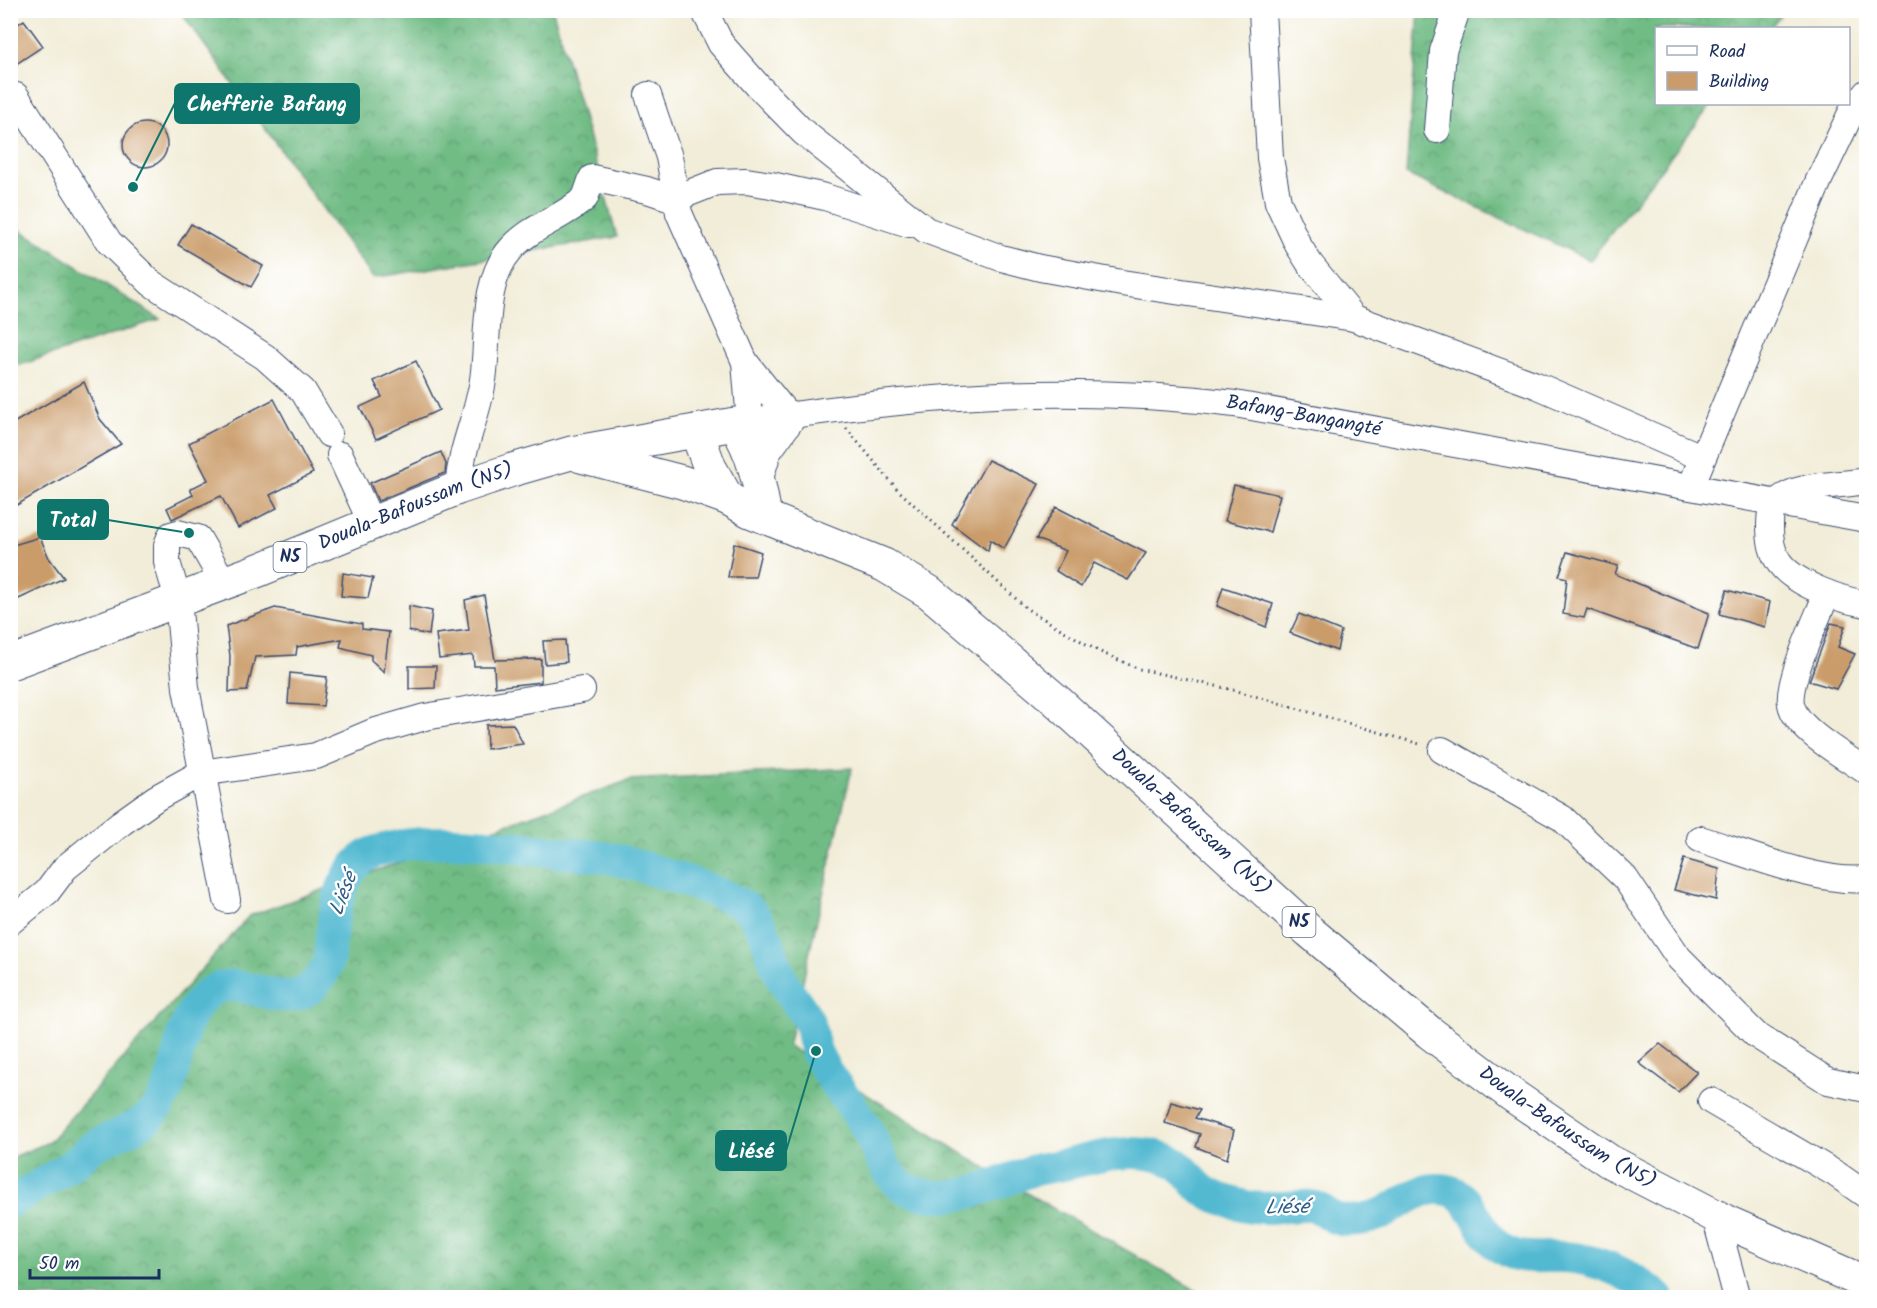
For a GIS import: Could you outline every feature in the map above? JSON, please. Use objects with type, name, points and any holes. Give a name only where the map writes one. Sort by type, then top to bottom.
[{"type":"highway","points":[[758,473],[765,450],[789,417]]},
{"type":"highway","name":"Douala-Bafoussam (N5)","points":[[10,663],[224,583],[458,488],[570,453],[697,433],[743,423]]},
{"type":"highway","points":[[743,423],[746,441],[758,473],[765,516]]},
{"type":"highway","points":[[697,433],[710,468],[727,498]]},
{"type":"highway","name":"Douala-Bafoussam (N5)","points":[[570,453],[682,482],[727,498],[884,565],[929,592],[1048,694],[1309,931],[1429,1032],[1512,1095],[1609,1161],[1715,1216],[1866,1283]]},
{"type":"street","points":[[704,10],[721,44],[803,132],[926,230]]},
{"type":"street","points":[[1262,10],[1270,158],[1278,202],[1304,255],[1354,318]]},
{"type":"street","points":[[1437,130],[1443,51],[1456,10]]},
{"type":"street","points":[[1692,486],[1701,457],[1819,180],[1852,111],[1866,93]]},
{"type":"street","points":[[648,95],[669,157],[674,199],[686,230],[746,362],[789,417]]},
{"type":"street","points":[[16,96],[109,243],[151,283],[266,357],[303,391],[334,444],[372,524]]},
{"type":"street","points":[[458,488],[464,445],[478,404],[483,379],[487,318],[500,269],[510,250],[546,220],[585,198],[594,177],[674,199],[717,182],[746,181],[825,197],[926,230],[1001,258],[1040,268],[1122,283],[1354,318],[1536,385],[1701,457]]},
{"type":"street","points":[[743,423],[746,362]]},
{"type":"street","name":"Bafang-Bangangté","points":[[743,423],[831,410],[1052,392],[1183,398],[1235,404],[1866,519]]},
{"type":"street","points":[[1866,481],[1792,493],[1776,502],[1770,515],[1770,542],[1777,561],[1794,575],[1827,593],[1866,604]]},
{"type":"street","points":[[224,583],[198,538],[178,533],[171,535],[167,545],[167,562],[178,599],[186,688],[201,772],[218,841],[227,900]]},
{"type":"street","points":[[1827,593],[1805,648],[1792,689],[1791,704],[1797,716],[1814,735],[1866,771]]},
{"type":"street","points":[[10,922],[47,892],[64,867],[156,798],[201,772],[316,756],[373,732],[425,717],[582,690]]},
{"type":"street","points":[[1442,750],[1562,818],[1624,878],[1679,958],[1756,1035],[1828,1081],[1866,1089]]},
{"type":"street","points":[[1700,839],[1800,870],[1844,879],[1866,879]]},
{"type":"street","points":[[1711,1101],[1836,1174],[1866,1195]]},
{"type":"street","points":[[1715,1216],[1737,1298]]},
{"type":"path","points":[[831,410],[898,490],[1027,609],[1098,651],[1139,669],[1234,690],[1442,750]]},
{"type":"green space","points":[[180,11],[553,11],[617,237],[373,278]]},
{"type":"green space","points":[[1419,11],[1784,11],[1771,27],[1655,27],[1655,105],[1711,105],[1590,260],[1406,174]]},
{"type":"green space","points":[[11,224],[160,319],[11,368]]},
{"type":"green space","points":[[852,768],[788,1046],[1023,1191],[1208,1297],[11,1297],[11,1158],[49,1142],[249,916],[630,780]]},
{"type":"building","points":[[24,20],[43,46],[10,68],[10,29]]},
{"type":"building","points":[[145,123],[160,130],[167,145],[160,160],[145,167],[130,160],[123,145],[130,130]]},
{"type":"building","points":[[191,224],[263,266],[251,287],[178,245]]},
{"type":"building","points":[[416,361],[439,410],[376,439],[360,407],[382,397],[374,381]]},
{"type":"building","points":[[84,382],[100,419],[121,444],[10,509],[10,425]]},
{"type":"building","points":[[274,399],[313,473],[270,495],[277,508],[238,528],[221,496],[172,519],[167,508],[193,495],[190,489],[208,480],[189,443]]},
{"type":"building","points":[[441,452],[446,464],[445,473],[378,501],[370,483]]},
{"type":"building","points":[[988,460],[1039,484],[1004,549],[990,540],[988,551],[952,524]]},
{"type":"building","points":[[1234,485],[1280,495],[1270,532],[1225,521]]},
{"type":"building","points":[[1056,507],[1146,553],[1128,580],[1094,563],[1081,587],[1056,571],[1066,551],[1036,539]]},
{"type":"building","points":[[40,537],[49,558],[64,578],[10,603],[10,546]]},
{"type":"building","points":[[734,543],[761,552],[755,577],[728,577]]},
{"type":"building","points":[[1567,552],[1618,566],[1615,574],[1709,613],[1698,649],[1587,609],[1584,618],[1563,614],[1567,578],[1559,576]]},
{"type":"building","points":[[343,573],[373,578],[368,598],[341,596]]},
{"type":"building","points":[[1223,587],[1273,604],[1266,627],[1217,606]]},
{"type":"building","points":[[1727,590],[1770,602],[1765,627],[1719,614]]},
{"type":"building","points":[[484,595],[495,660],[541,659],[541,682],[495,687],[494,666],[474,666],[473,655],[439,659],[436,634],[469,630],[465,600]]},
{"type":"building","points":[[409,606],[432,611],[429,635],[409,631]]},
{"type":"building","points":[[275,608],[362,624],[362,629],[389,632],[384,672],[371,660],[371,655],[340,647],[342,639],[297,647],[296,655],[255,657],[247,691],[229,692],[230,656],[226,626]]},
{"type":"building","points":[[1299,614],[1341,631],[1337,651],[1290,633]]},
{"type":"building","points":[[1831,623],[1845,626],[1838,647],[1855,654],[1836,689],[1809,681]]},
{"type":"building","points":[[565,640],[567,662],[545,664],[543,641]]},
{"type":"building","points":[[409,666],[436,666],[435,688],[409,689]]},
{"type":"building","points":[[290,673],[327,677],[323,706],[288,704]]},
{"type":"building","points":[[513,724],[523,744],[487,749],[486,725]]},
{"type":"building","points":[[1684,859],[1719,869],[1716,900],[1674,890]]},
{"type":"building","points":[[1660,1044],[1697,1072],[1678,1092],[1639,1063]]},
{"type":"building","points":[[1171,1102],[1200,1110],[1195,1118],[1234,1130],[1227,1159],[1196,1147],[1200,1134],[1165,1123]]},
{"type":"waterway","name":"Liésé","points":[[10,1202],[66,1168],[99,1143],[137,1126],[153,1113],[160,1104],[172,1078],[188,1021],[204,997],[218,988],[232,986],[292,996],[306,991],[319,979],[328,961],[340,894],[350,872],[357,863],[377,851],[398,846],[443,842],[466,843],[512,846],[609,858],[660,872],[704,888],[723,895],[748,909],[760,923],[783,981],[808,1020],[821,1062],[862,1120],[889,1172],[901,1186],[909,1190],[925,1195],[956,1195],[987,1188],[1035,1170],[1127,1153],[1155,1156],[1174,1162],[1203,1190],[1226,1200],[1262,1208],[1315,1207],[1333,1217],[1347,1221],[1375,1216],[1420,1192],[1436,1189],[1449,1190],[1467,1202],[1492,1241],[1509,1253],[1524,1257],[1564,1257],[1590,1261],[1627,1275],[1659,1298]]},
{"type":"place","name":"Chefferie Bafang","points":[[133,187]]},
{"type":"place","name":"Total","points":[[189,533]]},
{"type":"place","name":"Liésé","points":[[816,1051]]}]
